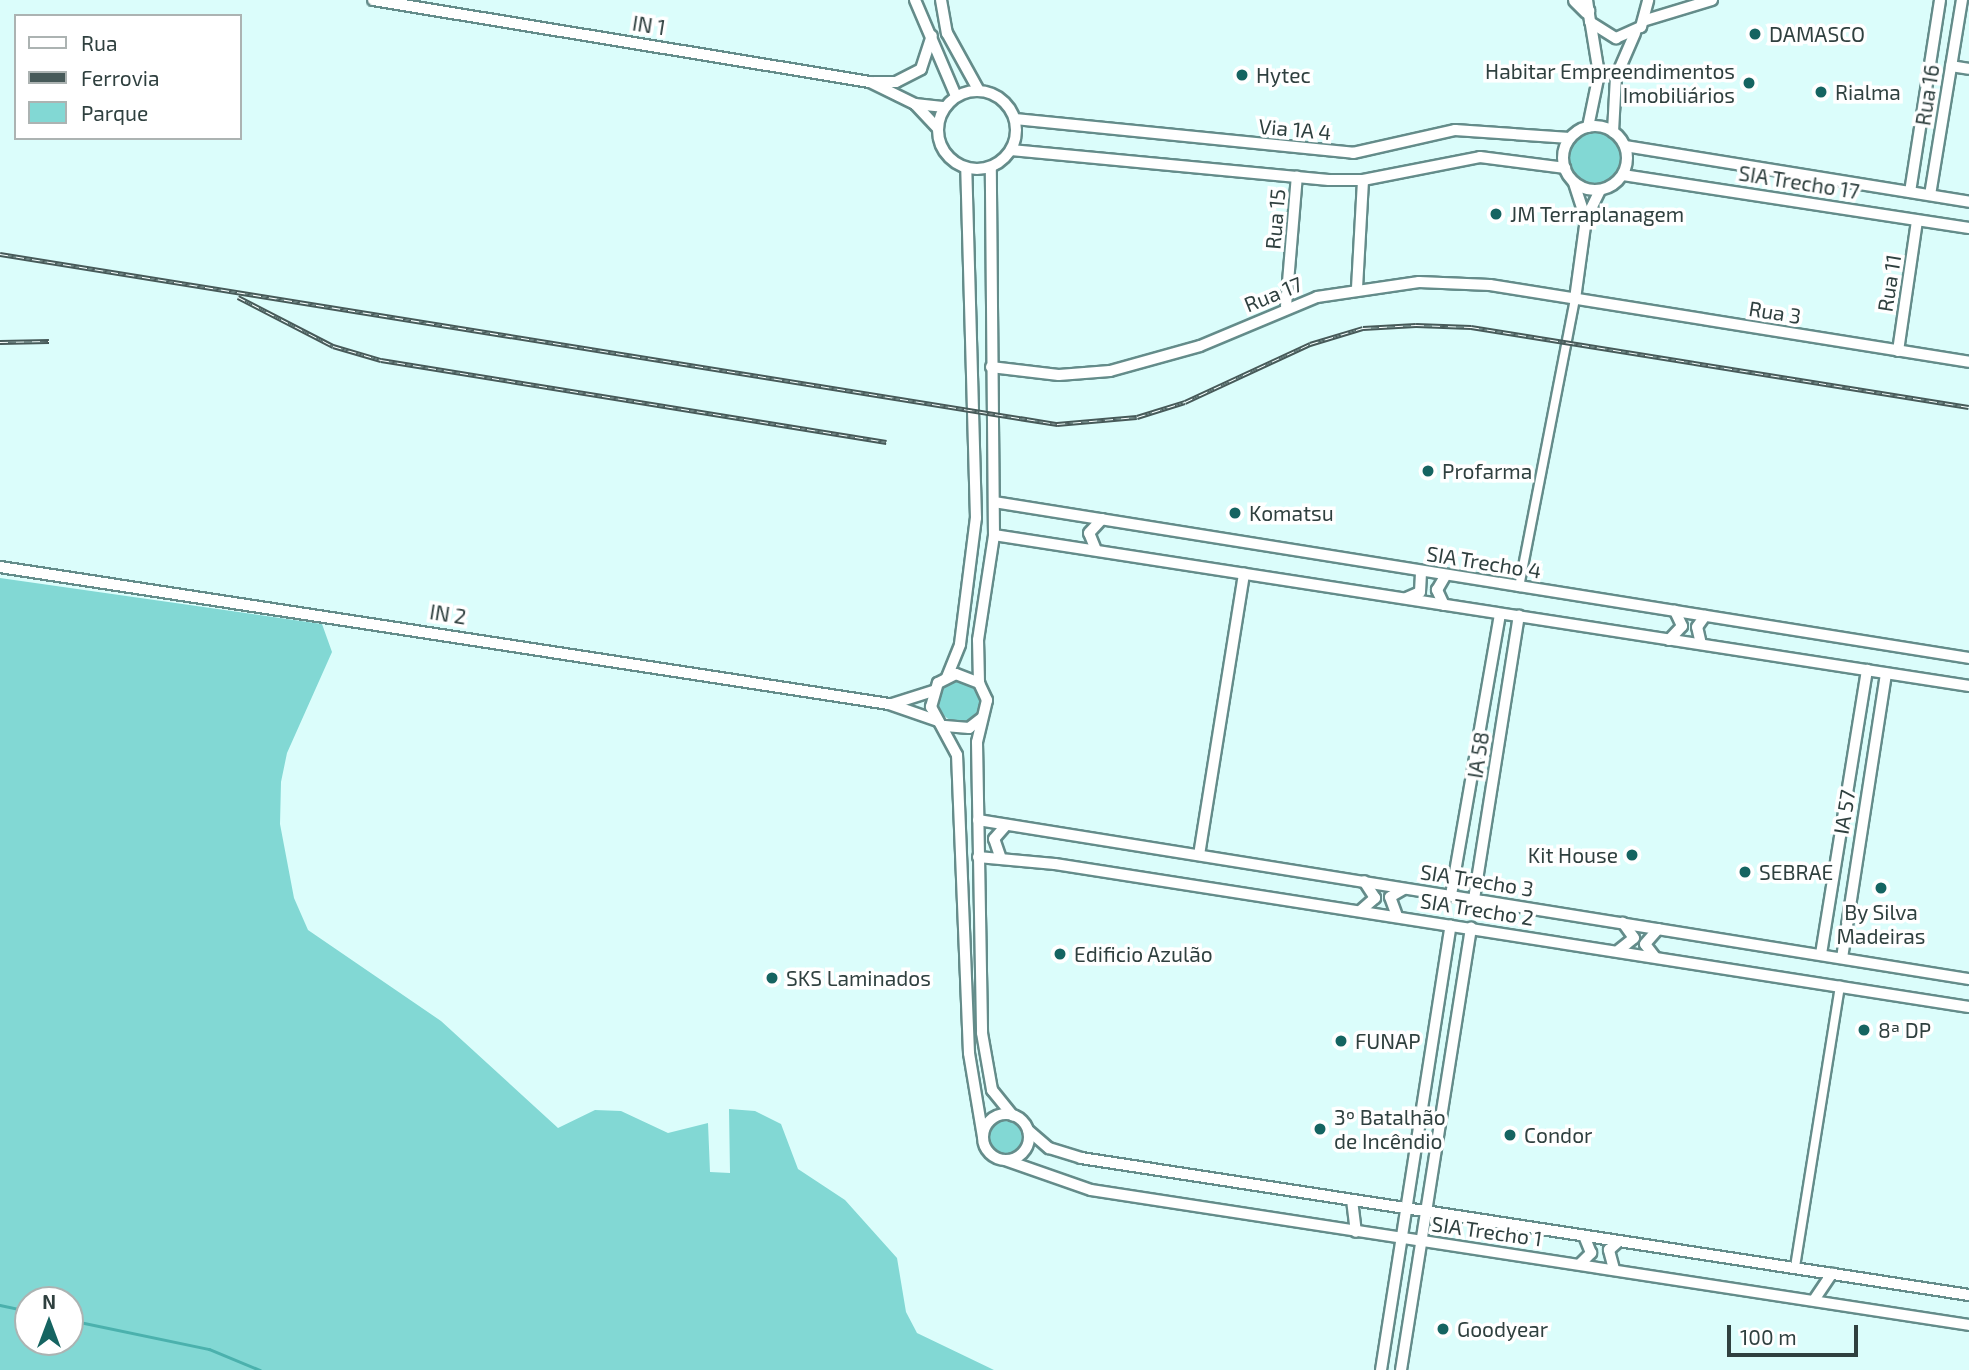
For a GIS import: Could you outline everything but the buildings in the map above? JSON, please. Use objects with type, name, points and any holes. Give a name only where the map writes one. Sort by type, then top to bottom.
[{"type":"highway","points":[[1576,0],[1588,11]]},
{"type":"main road","name":"IN 1","points":[[373,0],[870,82],[915,104],[945,107]]},
{"type":"main road","points":[[915,0],[956,96]]},
{"type":"main road","points":[[942,0],[947,33],[979,91]]},
{"type":"main road","points":[[1646,20],[1648,0]]},
{"type":"main road","points":[[1613,132],[1616,78],[1635,33],[1646,20],[1712,0]]},
{"type":"main road","name":"Rua 16","points":[[1910,192],[1940,0]]},
{"type":"main road","name":"Rua 16","points":[[1930,195],[1962,1]]},
{"type":"main road","points":[[1588,11],[1615,38],[1635,33]]},
{"type":"main road","points":[[1588,11],[1599,74],[1588,127]]},
{"type":"main road","points":[[870,82],[914,74],[932,36]]},
{"type":"main road","points":[[1951,66],[1969,69]]},
{"type":"main road","points":[[979,91],[1001,99],[1014,118],[1011,150],[991,167],[966,168],[944,153],[937,128],[945,107],[956,96],[979,91]]},
{"type":"main road","name":"IN 1","points":[[915,104],[937,128]]},
{"type":"main road","name":"Via 1A 4","points":[[1014,118],[1333,152],[1491,128],[1570,138]]},
{"type":"main road","points":[[1575,299],[1586,219],[1600,190],[1623,175],[1625,146],[1613,132],[1588,127],[1570,138],[1564,168],[1574,183],[1586,219]]},
{"type":"main road","name":"SIA Trecho 17","points":[[1625,146],[1814,180],[1969,202]]},
{"type":"main road","points":[[1011,150],[1363,180],[1461,158],[1564,168]]},
{"type":"main road","points":[[991,167],[994,502],[993,535],[978,640],[979,683],[986,700],[982,718],[978,857],[986,1074],[1013,1115],[1049,1148],[1081,1158],[1969,1295]]},
{"type":"main road","points":[[1914,167],[1922,180],[1933,174]]},
{"type":"main road","points":[[966,168],[977,500],[960,644],[947,677],[933,691],[942,724],[957,755],[969,1053],[983,1137],[992,1155],[1005,1160],[1024,1151],[1027,1130]]},
{"type":"main road","name":"SIA Trecho 17","points":[[1623,175],[1969,228]]},
{"type":"main road","name":"Rua 15","points":[[1286,306],[1297,176]]},
{"type":"main road","points":[[1357,288],[1363,180]]},
{"type":"main road","points":[[1812,203],[1814,180]]},
{"type":"main road","points":[[1574,183],[1600,190]]},
{"type":"main road","name":"Rua 11","points":[[1898,351],[1917,220]]},
{"type":"main road","name":"Rua 17","points":[[991,367],[1059,374],[1126,368],[1200,346],[1286,306],[1357,288],[1461,283],[1575,299]]},
{"type":"main road","name":"Rua 3","points":[[1575,299],[1969,362]]},
{"type":"main road","name":"SIA Trecho 4","points":[[994,502],[1969,658]]},
{"type":"main road","points":[[1096,550],[1089,533],[1102,519]]},
{"type":"main road","points":[[993,535],[1969,686]]},
{"type":"main road","name":"IN 2","points":[[0,567],[889,704],[942,724]]},
{"type":"main road","points":[[1406,598],[1420,592],[1421,572]]},
{"type":"main road","points":[[1199,855],[1244,573]]},
{"type":"main road","points":[[1444,605],[1437,590],[1445,576]]},
{"type":"main road","points":[[1670,640],[1682,626],[1675,611]]},
{"type":"main road","name":"IA 58","points":[[1451,895],[1500,614]]},
{"type":"main road","points":[[1701,644],[1697,627],[1705,616]]},
{"type":"main road","name":"IA 58","points":[[1474,899],[1519,617]]},
{"type":"main road","name":"IA 57","points":[[1821,954],[1867,670]]},
{"type":"main road","name":"IA 57","points":[[1842,958],[1886,673]]},
{"type":"main road","points":[[947,677],[964,675],[979,683]]},
{"type":"main road","name":"IN 2","points":[[889,704],[917,701],[933,691]]},
{"type":"main road","points":[[942,724],[969,728],[982,718]]},
{"type":"main road","points":[[1856,742],[1874,746]]},
{"type":"main road","points":[[1478,746],[1498,748]]},
{"type":"main road","name":"SIA Trecho 3","points":[[978,820],[1969,979]]},
{"type":"main road","points":[[1000,856],[994,839],[1006,825]]},
{"type":"main road","name":"SIA Trecho 2","points":[[978,857],[1000,856],[1397,916],[1969,1007]]},
{"type":"main road","points":[[1456,877],[1477,879]]},
{"type":"main road","points":[[1360,911],[1375,898],[1364,881]]},
{"type":"main road","points":[[1397,916],[1390,897],[1407,888]]},
{"type":"main road","points":[[1832,891],[1851,895]]},
{"type":"main road","points":[[1617,951],[1634,938],[1623,923]]},
{"type":"main road","points":[[1381,1370],[1451,925]]},
{"type":"main road","points":[[1401,1370],[1419,1241],[1471,928]]},
{"type":"main road","points":[[1655,957],[1645,944],[1658,929]]},
{"type":"main road","points":[[983,1137],[992,1119],[1013,1115]]},
{"type":"main road","name":"SIA Trecho 1","points":[[1005,1160],[1091,1190],[1969,1325]]},
{"type":"main road","points":[[1352,1200],[1356,1232]]},
{"type":"main road","points":[[1580,1264],[1591,1253],[1584,1236]]},
{"type":"main road","points":[[1614,1269],[1609,1250],[1618,1242]]},
{"type":"main road","points":[[1814,1300],[1832,1273]]},
{"type":"street","points":[[1520,587],[1575,299]]},
{"type":"street","points":[[1794,1267],[1840,986]]},
{"type":"green space","points":[[1595,130],[1606,132],[1615,138],[1621,147],[1621,169],[1615,178],[1606,184],[1595,186],[1584,184],[1575,178],[1569,169],[1567,158],[1569,147],[1575,138],[1584,132]]},
{"type":"green space","points":[[0,578],[322,624],[332,652],[287,753],[281,782],[280,824],[294,898],[308,930],[441,1021],[558,1128],[595,1110],[621,1111],[668,1133],[708,1123],[710,1172],[730,1173],[729,1109],[755,1111],[781,1124],[798,1169],[845,1200],[897,1258],[906,1312],[917,1333],[994,1370],[0,1370]]},
{"type":"green space","points":[[959,680],[974,686],[980,701],[974,716],[959,722],[944,716],[938,701],[944,686]]},
{"type":"green space","points":[[1005,1121],[1017,1126],[1022,1138],[1017,1150],[1005,1155],[993,1150],[988,1138],[993,1126]]},
{"type":"waterway","points":[[0,1305],[14,1308]]},
{"type":"waterway","points":[[84,1323],[209,1349],[260,1370]]},
{"type":"railway","points":[[0,254],[1057,424],[1137,417],[1185,402],[1310,344],[1363,328],[1416,325],[1471,327],[1969,407]]},
{"type":"railway","points":[[238,297],[333,346],[381,360],[886,442]]},
{"type":"railway","points":[[0,342],[49,341]]},
{"type":"place","name":"DAMASCO","points":[[1755,34]]},
{"type":"place","name":"Hytec","points":[[1242,75]]},
{"type":"place","name":"Habitar Empreendimentos Imobiliários","points":[[1749,83]]},
{"type":"place","name":"Rialma","points":[[1821,92]]},
{"type":"place","name":"JM Terraplanagem","points":[[1496,214]]},
{"type":"place","name":"Profarma","points":[[1428,471]]},
{"type":"place","name":"Komatsu","points":[[1235,513]]},
{"type":"place","name":"Kit House","points":[[1632,855]]},
{"type":"place","name":"SEBRAE","points":[[1745,872]]},
{"type":"place","name":"By Silva Madeiras","points":[[1881,888]]},
{"type":"place","name":"Edificio Azulão","points":[[1060,954]]},
{"type":"place","name":"SKS Laminados","points":[[772,978]]},
{"type":"place","name":"8ª DP","points":[[1864,1030]]},
{"type":"place","name":"FUNAP","points":[[1341,1041]]},
{"type":"place","name":"3º Batalhão de Incêndio","points":[[1320,1129]]},
{"type":"place","name":"Condor","points":[[1510,1135]]},
{"type":"place","name":"Goodyear","points":[[1443,1329]]}]
